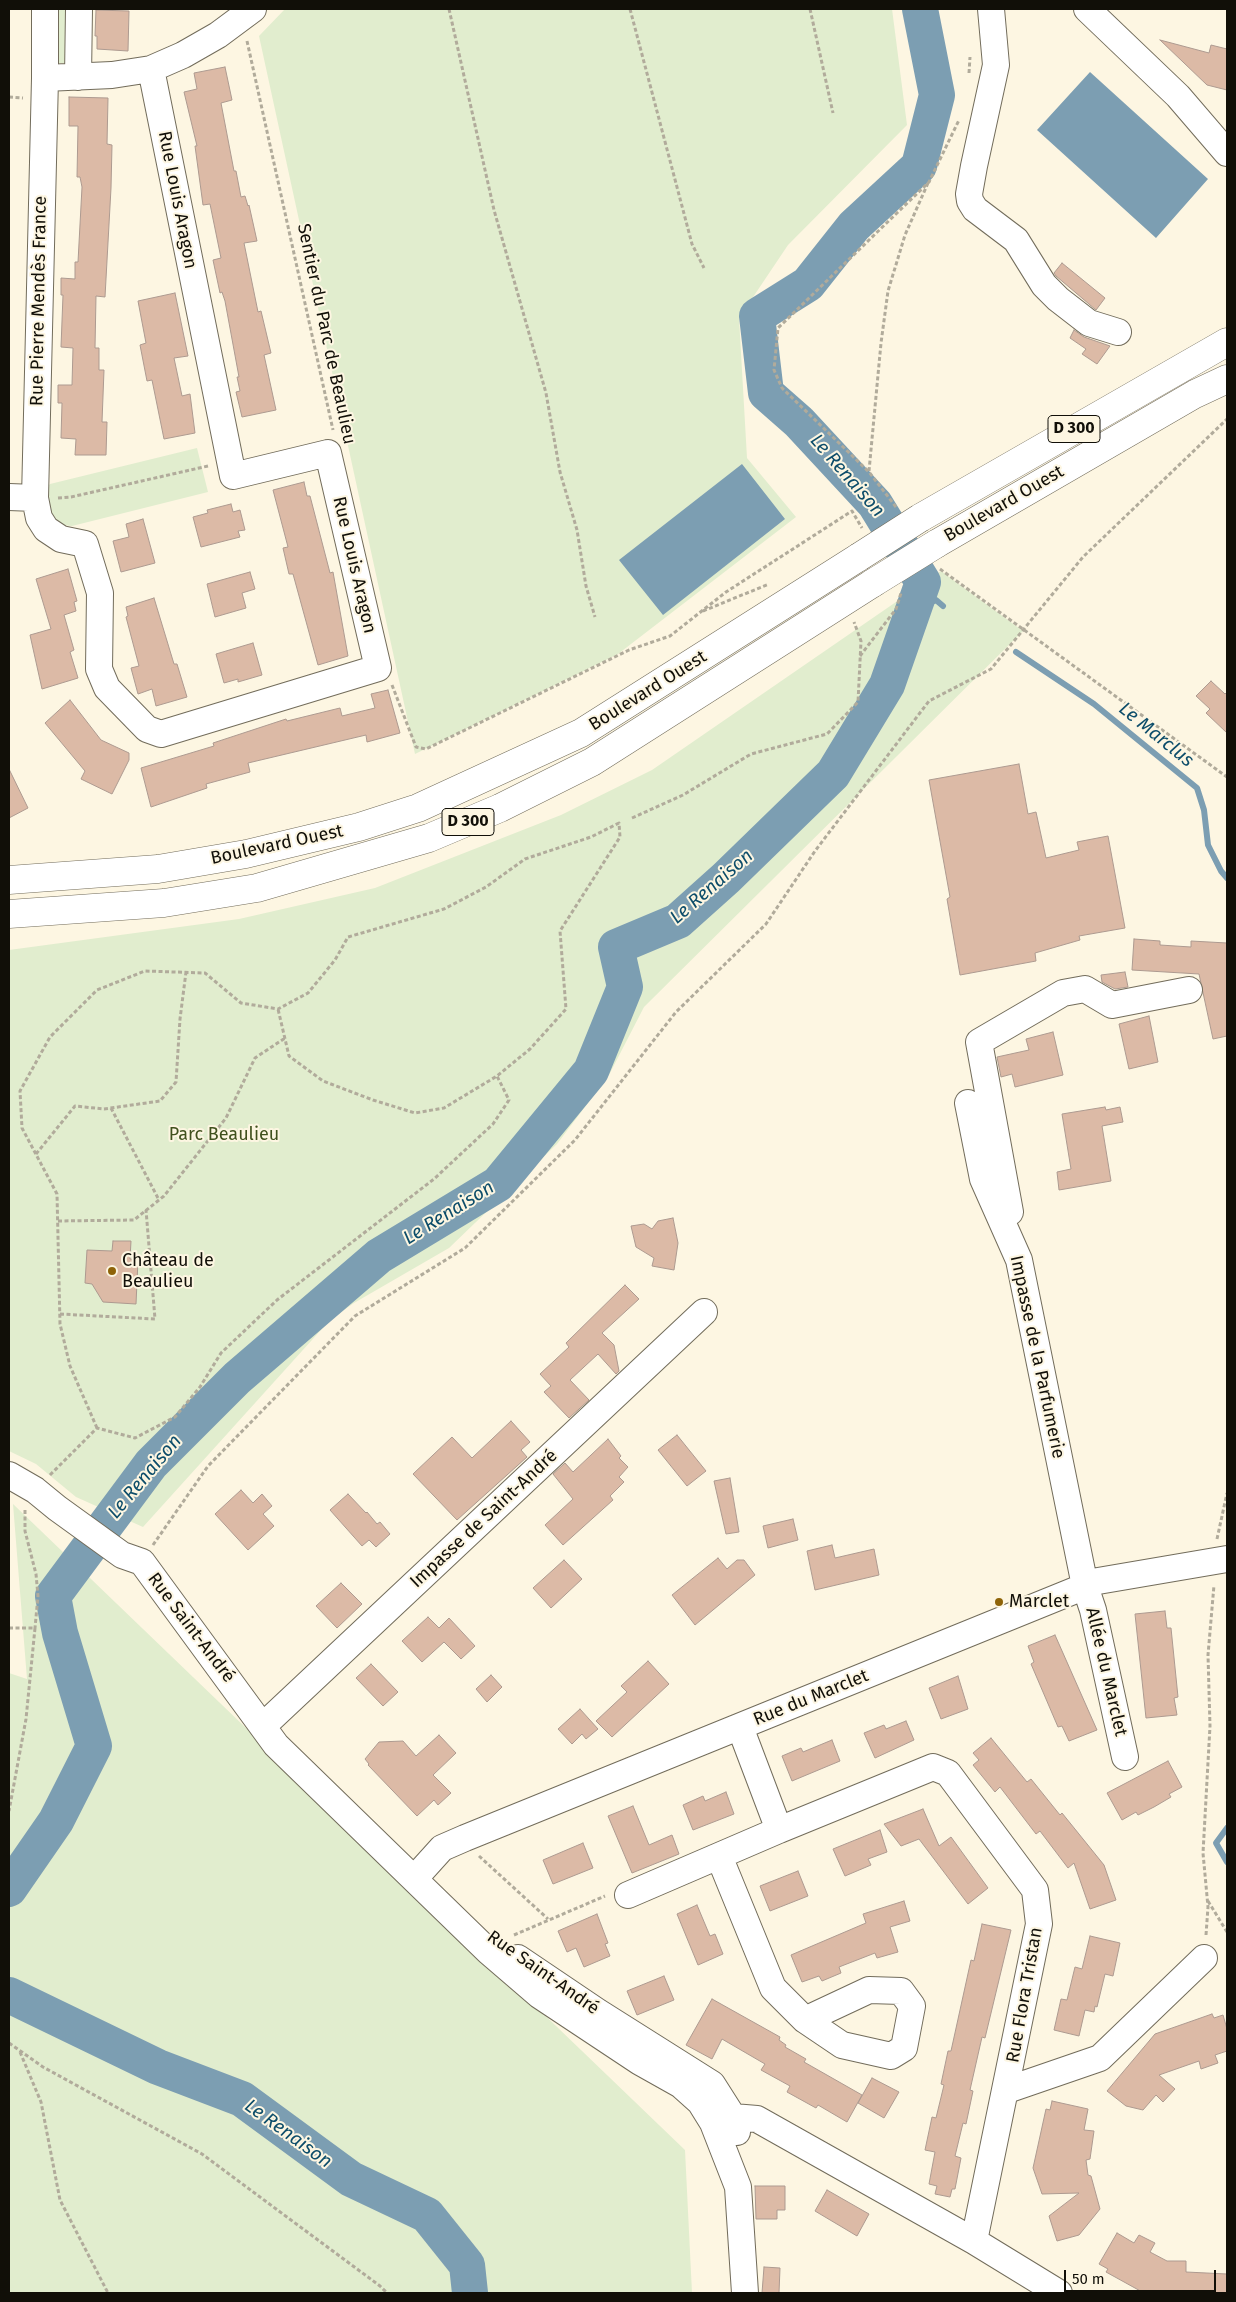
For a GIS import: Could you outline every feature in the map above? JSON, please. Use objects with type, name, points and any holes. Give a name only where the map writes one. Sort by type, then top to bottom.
[{"type":"main road","name":"Boulevard Ouest","points":[[9,880],[158,869],[237,856],[359,827],[418,808],[581,733],[909,514],[1227,342]]},
{"type":"main road","name":"Boulevard Ouest","points":[[9,914],[164,903],[257,888],[429,838],[500,808],[592,762],[846,600],[873,584],[936,554],[1195,394],[1227,379]]},
{"type":"street","name":"Rue Pierre Mendès France","points":[[34,498],[46,9]]},
{"type":"street","points":[[78,76],[79,9]]},
{"type":"street","points":[[991,9],[996,65],[974,166],[969,194],[970,202],[975,209],[1016,240],[1044,285],[1058,298],[1089,323],[1118,332]]},
{"type":"street","points":[[1087,9],[1178,96],[1227,135]]},
{"type":"street","points":[[45,78],[112,75],[151,69],[183,55],[218,35],[248,13]]},
{"type":"street","name":"Rue Louis Aragon","points":[[151,69],[233,476],[328,453],[378,668]]},
{"type":"street","points":[[1178,96],[1227,153]]},
{"type":"street","points":[[9,497],[34,498],[39,518],[46,529],[61,539],[85,544],[100,593],[99,669],[107,688],[147,729],[161,734],[378,668]]},
{"type":"street","points":[[1019,1260],[979,1042],[1063,993],[1085,988],[1112,1005],[1189,990]]},
{"type":"street","name":"Impasse de la Parfumerie","points":[[968,1103],[983,1179],[1019,1260],[1085,1586]]},
{"type":"street","name":"Impasse de Saint-André","points":[[263,1726],[704,1312]]},
{"type":"street","name":"Rue Saint-André","points":[[9,1475],[35,1490],[57,1508],[132,1558],[263,1726],[286,1741],[418,1876],[489,1952],[539,1995],[640,2062],[681,2086],[723,2120]]},
{"type":"street","name":"Rue du Marclet","points":[[418,1876],[442,1848],[465,1838],[1085,1586],[1098,1581],[1222,1560]]},
{"type":"street","name":"Allée du Marclet","points":[[1085,1586],[1093,1610],[1125,1757]]},
{"type":"street","points":[[740,1727],[779,1830]]},
{"type":"street","name":"Rue Flora Tristan","points":[[628,1895],[779,1830],[933,1767],[948,1773],[1035,1890],[1039,1924],[1007,2090],[974,2241]]},
{"type":"street","points":[[719,1856],[773,1988],[805,2020]]},
{"type":"street","name":"Rue Saint-André","points":[[418,1876],[497,1943],[598,2012],[712,2084],[723,2120],[738,2187],[745,2293]]},
{"type":"street","points":[[1007,2090],[1100,2058],[1204,1958]]},
{"type":"street","points":[[723,2120],[757,2119],[974,2241],[1059,2293]]},
{"type":"path","points":[[449,9],[494,210],[546,393],[560,472],[578,530],[586,586],[595,617]]},
{"type":"path","points":[[630,9],[692,244],[704,268]]},
{"type":"path","points":[[810,9],[833,113]]},
{"type":"path","name":"Sentier du Parc de Beaulieu","points":[[248,13],[334,434]]},
{"type":"path","points":[[969,75],[970,56]]},
{"type":"path","points":[[869,472],[881,343],[888,292],[906,235],[962,112]]},
{"type":"path","points":[[909,514],[869,472],[782,388],[774,370],[778,328],[929,182]]},
{"type":"path","points":[[132,1558],[208,1466],[355,1316],[465,1248],[575,1140],[676,1012],[766,924],[815,851],[929,701],[991,670],[1084,557],[1227,419]]},
{"type":"path","points":[[34,498],[71,497],[230,461]]},
{"type":"path","points":[[378,668],[385,666],[416,747],[426,749],[628,650],[670,636],[726,592],[852,511],[863,546]]},
{"type":"path","points":[[936,554],[941,571],[1227,777]]},
{"type":"path","points":[[698,614],[775,581]]},
{"type":"path","points":[[860,656],[896,609],[901,591]]},
{"type":"path","points":[[632,818],[683,795],[750,754],[827,734],[858,702],[861,640],[846,600]]},
{"type":"path","points":[[97,1428],[70,1366],[60,1324],[57,1194],[22,1128],[20,1091],[50,1037],[97,990],[145,971],[205,973],[241,1003],[278,1009],[308,993],[335,960],[348,937],[444,909],[486,887],[525,859],[591,837],[619,823],[620,837],[560,931],[566,1009],[530,1048],[497,1076],[444,1108],[415,1113],[323,1081],[289,1056],[278,1009]]},
{"type":"path","points":[[36,1154],[75,1106],[111,1108],[160,1101],[176,1082],[180,1019],[186,972]]},
{"type":"path","points":[[58,1221],[134,1220],[160,1200],[226,1118],[255,1058],[285,1038]]},
{"type":"path","points":[[97,1428],[135,1438],[175,1417],[200,1387],[221,1353],[278,1300],[434,1180],[493,1124],[509,1100],[497,1076]]},
{"type":"path","points":[[111,1108],[160,1200]]},
{"type":"path","points":[[60,1314],[155,1319],[146,1210]]},
{"type":"path","points":[[9,1810],[26,1719],[38,1596],[36,1574],[24,1522],[26,1505],[35,1490],[97,1428]]},
{"type":"path","points":[[1204,1958],[1207,1900],[1203,1853],[1210,1726],[1208,1655],[1222,1560],[1217,1540],[1227,1493]]},
{"type":"path","points":[[9,1628],[35,1628]]},
{"type":"path","points":[[465,1838],[482,1860],[548,1919]]},
{"type":"path","points":[[497,1943],[604,1896],[628,1895]]},
{"type":"path","points":[[1207,1900],[1227,1932]]},
{"type":"path","points":[[9,2043],[20,2052],[202,2154],[387,2293]]},
{"type":"path","points":[[20,2052],[41,2102],[60,2200],[108,2293]]},
{"type":"green space","points":[[52,9],[71,9],[70,63],[51,63]]},
{"type":"green space","points":[[285,9],[892,9],[907,125],[788,245],[739,318],[747,458],[796,517],[618,654],[415,754],[259,36]]},
{"type":"green space","points":[[197,448],[208,492],[72,526],[58,525],[50,519],[43,492],[50,484]]},
{"type":"green space","name":"Parc Beaulieu","points":[[941,571],[1023,631],[644,1007],[609,1075],[557,1144],[449,1248],[354,1303],[330,1320],[143,1527],[76,1497],[36,1464],[9,1451],[9,950],[239,919],[375,888],[561,815],[652,770]]},
{"type":"green space","points":[[13,1504],[685,2150],[692,2293],[9,2293],[9,1673],[27,1679]]},
{"type":"water","points":[[1090,72],[1208,179],[1156,238],[1037,130]]},
{"type":"water","points":[[742,464],[785,519],[663,615],[619,560]]},
{"type":"building","points":[[96,10],[129,11],[128,51],[97,49],[97,36],[95,36]]},
{"type":"building","points":[[1160,40],[1209,53],[1211,45],[1227,49],[1227,90],[1207,85]]},
{"type":"building","points":[[225,67],[232,100],[221,103],[234,171],[236,171],[241,197],[245,196],[249,205],[257,241],[244,243],[258,312],[261,311],[271,353],[264,355],[276,410],[242,417],[236,392],[240,391],[237,377],[239,377],[225,301],[222,292],[220,293],[213,260],[221,258],[210,204],[203,205],[195,146],[197,146],[184,92],[197,89],[194,73]]},
{"type":"building","points":[[69,97],[108,98],[107,144],[112,145],[111,188],[105,297],[96,296],[95,348],[99,348],[99,370],[104,370],[102,422],[107,422],[106,455],[75,455],[76,439],[61,438],[62,403],[58,403],[58,385],[72,385],[73,348],[61,347],[63,295],[61,295],[61,278],[75,279],[75,262],[78,262],[82,187],[80,177],[77,177],[78,126],[69,126]]},
{"type":"building","points":[[1062,263],[1105,298],[1096,310],[1056,276],[1054,273]]},
{"type":"building","points":[[175,293],[188,356],[174,358],[182,396],[190,394],[195,433],[164,439],[152,380],[147,381],[140,345],[146,343],[138,301]]},
{"type":"building","points":[[1074,330],[1084,337],[1110,346],[1097,364],[1082,354],[1086,349],[1070,338]]},
{"type":"building","points":[[304,482],[307,496],[310,496],[330,573],[333,572],[348,656],[318,665],[293,574],[289,574],[283,548],[288,547],[273,490]]},
{"type":"building","points":[[231,504],[233,512],[240,510],[245,530],[238,531],[240,537],[201,547],[193,517],[208,513],[207,510]]},
{"type":"building","points":[[143,519],[155,563],[121,572],[113,541],[129,537],[126,524]]},
{"type":"building","points":[[68,569],[77,601],[74,602],[76,611],[64,615],[74,650],[70,652],[78,678],[42,689],[30,635],[51,629],[36,579]]},
{"type":"building","points":[[250,572],[255,589],[242,593],[246,608],[215,617],[207,584]]},
{"type":"building","points":[[154,598],[174,664],[177,664],[187,697],[156,706],[152,689],[138,694],[131,668],[139,666],[126,617],[128,616],[126,607]]},
{"type":"building","points":[[253,643],[262,675],[238,682],[238,679],[224,683],[216,654]]},
{"type":"building","points":[[1211,681],[1225,694],[1227,692],[1227,733],[1206,713],[1210,709],[1196,696]]},
{"type":"building","points":[[388,690],[400,733],[367,742],[366,735],[248,763],[250,772],[206,784],[207,788],[151,807],[141,768],[214,746],[213,743],[286,719],[287,721],[340,708],[342,716],[375,708],[371,694]]},
{"type":"building","points":[[70,700],[101,740],[129,753],[129,760],[112,794],[81,779],[85,771],[45,723]]},
{"type":"building","points":[[1019,764],[1028,814],[1036,812],[1046,858],[1079,850],[1077,842],[1108,836],[1125,928],[1079,936],[1080,940],[1035,953],[1036,961],[960,975],[947,899],[950,897],[929,780]]},
{"type":"building","points":[[9,769],[28,808],[9,818]]},
{"type":"building","points":[[1134,939],[1160,941],[1160,945],[1191,947],[1191,941],[1227,943],[1227,1036],[1213,1039],[1199,974],[1132,970]]},
{"type":"building","points":[[1125,972],[1128,987],[1115,989],[1102,982],[1101,975]]},
{"type":"building","points":[[1149,1016],[1158,1062],[1129,1069],[1119,1024]]},
{"type":"building","points":[[1053,1032],[1063,1075],[1015,1087],[1012,1074],[1001,1077],[997,1057],[1029,1050],[1026,1039]]},
{"type":"building","points":[[1105,1107],[1106,1110],[1120,1107],[1123,1122],[1102,1126],[1111,1181],[1059,1190],[1057,1172],[1071,1169],[1062,1114]]},
{"type":"building","points":[[673,1218],[678,1243],[674,1270],[652,1266],[654,1258],[636,1247],[631,1226],[644,1224],[652,1229],[658,1221]]},
{"type":"building","name":"Château de Beaulieu","points":[[113,1241],[131,1241],[130,1259],[138,1260],[136,1304],[103,1302],[92,1284],[85,1283],[87,1250],[112,1251]]},
{"type":"building","points":[[625,1285],[639,1299],[602,1333],[614,1345],[619,1371],[616,1374],[598,1354],[570,1380],[589,1400],[569,1418],[544,1392],[551,1386],[540,1374],[569,1347],[566,1343]]},
{"type":"building","points":[[511,1421],[530,1442],[521,1450],[527,1457],[457,1520],[413,1474],[452,1437],[472,1458]]},
{"type":"building","points":[[677,1435],[706,1471],[687,1486],[658,1450]]},
{"type":"building","points":[[608,1439],[621,1456],[619,1458],[628,1467],[619,1477],[624,1482],[610,1496],[613,1500],[563,1545],[545,1525],[573,1499],[553,1474],[565,1463],[573,1472]]},
{"type":"building","points":[[730,1478],[739,1532],[726,1534],[714,1481]]},
{"type":"building","points":[[241,1490],[253,1503],[262,1494],[272,1506],[263,1514],[274,1526],[248,1550],[215,1514]]},
{"type":"building","points":[[348,1494],[377,1524],[380,1522],[390,1534],[376,1547],[369,1540],[362,1546],[330,1510]]},
{"type":"building","points":[[793,1519],[798,1540],[768,1548],[763,1526]]},
{"type":"building","points":[[832,1545],[835,1558],[874,1549],[879,1575],[815,1590],[807,1551]]},
{"type":"building","points":[[718,1558],[727,1569],[737,1560],[744,1560],[755,1575],[695,1625],[672,1595]]},
{"type":"building","points":[[564,1560],[582,1579],[551,1608],[533,1588]]},
{"type":"building","points":[[341,1583],[362,1604],[337,1628],[316,1606]]},
{"type":"building","points":[[1165,1611],[1167,1628],[1171,1628],[1178,1697],[1174,1698],[1177,1715],[1146,1718],[1135,1614]]},
{"type":"building","points":[[428,1617],[439,1628],[449,1618],[475,1646],[461,1659],[444,1642],[422,1662],[402,1641]]},
{"type":"building","points":[[1055,1635],[1097,1730],[1069,1741],[1062,1726],[1058,1727],[1031,1664],[1034,1662],[1028,1646]]},
{"type":"building","points":[[648,1661],[669,1684],[612,1737],[596,1721],[627,1692],[621,1686]]},
{"type":"building","points":[[371,1664],[398,1692],[383,1706],[356,1678]]},
{"type":"building","points":[[491,1675],[502,1687],[487,1702],[476,1689]]},
{"type":"building","points":[[958,1676],[968,1709],[941,1719],[929,1688]]},
{"type":"building","points":[[580,1709],[598,1729],[586,1739],[582,1734],[572,1744],[558,1729]]},
{"type":"building","points":[[906,1721],[914,1740],[875,1758],[864,1733],[884,1725],[886,1729]]},
{"type":"building","points":[[439,1735],[456,1753],[433,1775],[451,1793],[438,1805],[434,1800],[417,1816],[368,1765],[365,1759],[379,1742],[403,1741],[416,1756]]},
{"type":"building","points":[[991,1738],[1027,1782],[1031,1779],[1060,1815],[1062,1813],[1104,1865],[1116,1900],[1090,1909],[1074,1863],[1068,1868],[1040,1831],[1036,1834],[1000,1787],[995,1792],[973,1765],[979,1760],[973,1753]]},
{"type":"building","points":[[832,1740],[840,1761],[792,1781],[782,1756],[801,1748],[803,1752]]},
{"type":"building","points":[[1168,1761],[1182,1787],[1169,1794],[1171,1797],[1154,1807],[1138,1815],[1136,1812],[1122,1820],[1107,1793]]},
{"type":"building","points":[[726,1792],[734,1814],[693,1830],[683,1805],[703,1796],[705,1801]]},
{"type":"building","points":[[633,1806],[649,1845],[672,1835],[679,1854],[632,1873],[608,1816]]},
{"type":"building","points":[[923,1809],[939,1846],[951,1837],[988,1888],[968,1904],[919,1839],[901,1846],[884,1824]]},
{"type":"building","points":[[880,1830],[887,1852],[868,1859],[871,1865],[845,1876],[833,1849]]},
{"type":"building","points":[[583,1843],[593,1868],[553,1884],[543,1860]]},
{"type":"building","points":[[798,1871],[808,1896],[770,1911],[760,1886]]},
{"type":"building","points":[[904,1901],[910,1921],[890,1927],[898,1952],[877,1958],[875,1953],[839,1967],[841,1973],[822,1981],[819,1976],[802,1982],[791,1955],[866,1923],[863,1914]]},
{"type":"building","points":[[697,1905],[710,1936],[715,1934],[723,1954],[698,1965],[677,1914]]},
{"type":"building","points":[[597,1914],[608,1943],[605,1944],[610,1956],[584,1967],[576,1948],[567,1952],[558,1931]]},
{"type":"building","points":[[982,1924],[1011,1930],[985,2038],[982,2037],[970,2090],[973,2091],[966,2124],[963,2123],[955,2156],[961,2158],[955,2189],[952,2189],[950,2197],[935,2194],[937,2186],[929,2184],[935,2152],[925,2150],[932,2117],[936,2118],[944,2085],[941,2084],[948,2051],[951,2051],[971,1960],[974,1961]]},
{"type":"building","points":[[1090,1936],[1120,1943],[1113,1976],[1105,1974],[1097,2007],[1095,2006],[1094,2012],[1085,2010],[1079,2036],[1054,2030],[1061,1999],[1067,2000],[1075,1967],[1082,1969]]},
{"type":"building","points":[[664,1976],[674,2000],[637,2015],[627,1991]]},
{"type":"building","points":[[712,1999],[780,2037],[779,2040],[786,2045],[785,2047],[806,2059],[804,2062],[862,2095],[847,2122],[818,2105],[816,2108],[787,2092],[790,2086],[761,2070],[765,2064],[722,2039],[712,2059],[686,2045]]},
{"type":"building","points":[[1212,2014],[1214,2018],[1223,2015],[1227,2029],[1227,2051],[1215,2055],[1218,2063],[1201,2069],[1199,2061],[1159,2075],[1175,2089],[1163,2102],[1156,2095],[1143,2110],[1126,2106],[1107,2091],[1155,2034]]},
{"type":"building","points":[[872,2078],[899,2092],[884,2118],[858,2103]]},
{"type":"building","points":[[1052,2101],[1088,2109],[1084,2130],[1094,2131],[1090,2159],[1086,2160],[1088,2175],[1091,2176],[1100,2209],[1079,2235],[1057,2241],[1049,2216],[1079,2193],[1042,2194],[1033,2168],[1046,2109],[1050,2110]]},
{"type":"building","points":[[755,2186],[785,2186],[785,2210],[777,2210],[777,2219],[756,2219]]},
{"type":"building","points":[[827,2190],[869,2214],[857,2236],[815,2211]]},
{"type":"building","points":[[1117,2233],[1134,2243],[1139,2235],[1155,2243],[1150,2252],[1167,2261],[1186,2261],[1186,2272],[1227,2274],[1227,2293],[1144,2293],[1106,2272],[1108,2269],[1099,2264]]},
{"type":"building","points":[[764,2267],[780,2268],[779,2293],[762,2293]]},
{"type":"waterway","name":"Le Renaison","points":[[9,1889],[56,1821],[94,1746],[60,1633],[53,1596],[151,1464],[237,1378],[379,1256],[498,1184],[591,1071],[625,987],[616,947],[678,921],[726,878],[833,774],[887,685],[923,582],[875,504],[799,422],[766,393],[757,316],[808,284],[854,226],[919,166],[937,95],[920,9]]},
{"type":"waterway","name":"Le Marclus","points":[[914,610],[936,600],[943,606]]},
{"type":"waterway","name":"Le Marclus","points":[[1016,652],[1094,704],[1197,788],[1204,810],[1208,845],[1221,871],[1227,878]]},
{"type":"waterway","name":"Le Marclus","points":[[1227,1828],[1216,1843],[1227,1862]]},
{"type":"waterway","name":"Le Renaison","points":[[9,1995],[158,2067],[242,2099],[351,2179],[427,2215],[467,2265],[470,2293]]},
{"type":"place","name":"Château de Beaulieu","points":[[112,1271]]},
{"type":"place","name":"Marclet","points":[[999,1602]]}]
